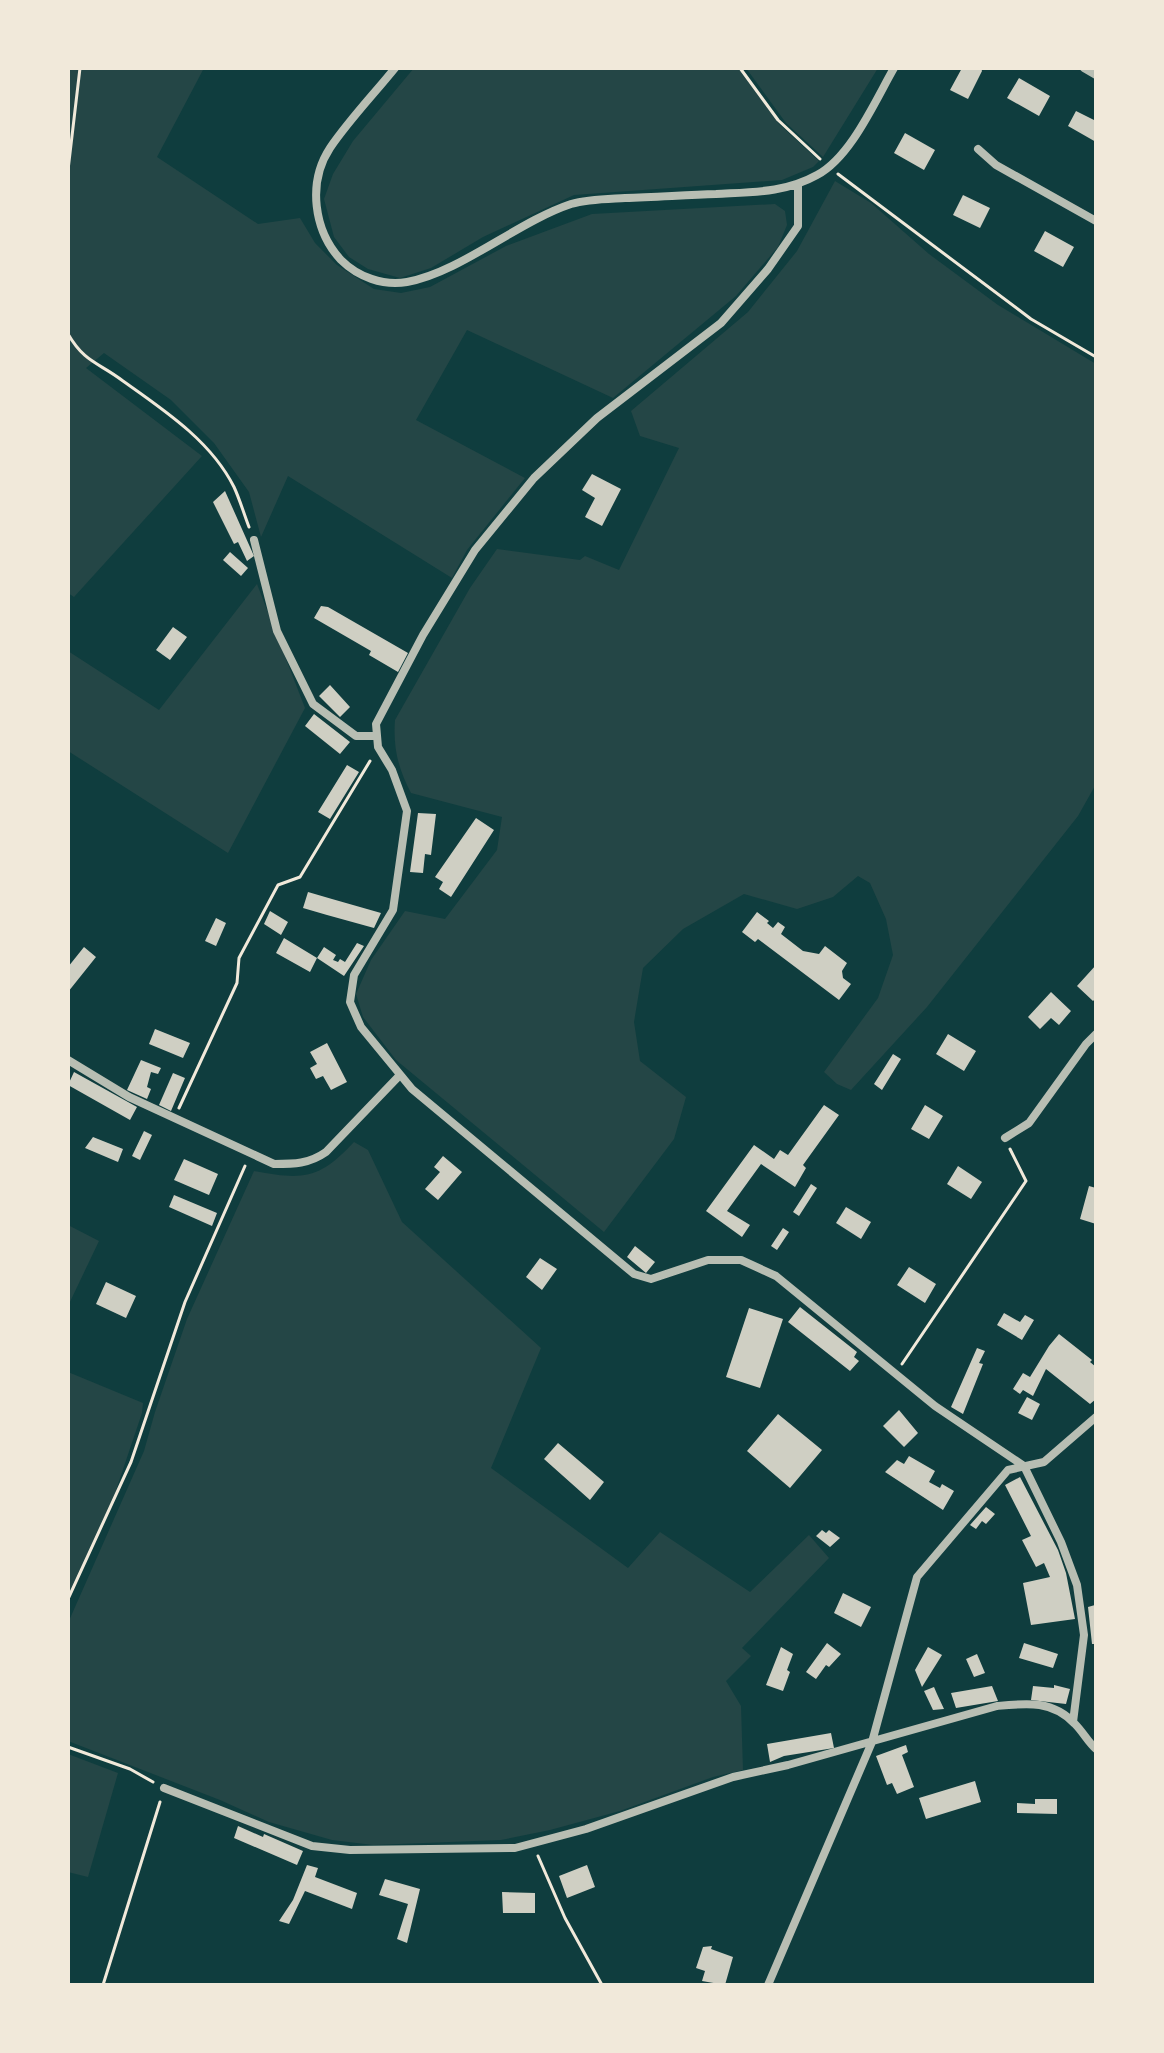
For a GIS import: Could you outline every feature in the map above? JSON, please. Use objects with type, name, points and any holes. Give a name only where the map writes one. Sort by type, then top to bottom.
[{"type":"street","points":[[395,68],[329,150],[317,185],[317,216],[328,246],[354,273],[387,283],[431,276],[532,221],[573,203],[760,192],[798,184],[820,174],[847,148],[894,68]]},
{"type":"street","points":[[1084,68],[1096,75]]},
{"type":"street","points":[[978,149],[996,165],[1096,221]]},
{"type":"street","points":[[798,184],[798,226],[768,269],[721,323],[597,418],[534,478],[475,550],[416,648],[376,724],[378,747],[392,770],[407,811],[393,910],[354,975],[350,1002],[361,1027],[399,1076],[634,1274],[651,1279],[708,1260],[741,1260],[776,1276],[935,1406],[1024,1466],[1061,1542],[1077,1585],[1084,1635],[1073,1722]]},
{"type":"street","points":[[254,540],[277,631],[313,704],[356,736],[377,736]]},
{"type":"street","points":[[1005,1138],[1029,1123],[1096,1034]]},
{"type":"street","points":[[68,1060],[129,1097],[274,1164],[299,1164],[326,1152],[399,1076]]},
{"type":"street","points":[[768,1985],[872,1742],[917,1577],[1008,1470],[1044,1462],[1096,1417]]},
{"type":"street","points":[[164,1788],[312,1846],[350,1850],[515,1848],[586,1829],[733,1777],[997,1706],[1028,1702],[1051,1706],[1073,1722],[1096,1749]]},
{"type":"path","points":[[68,170],[80,68]]},
{"type":"path","points":[[740,68],[778,120],[828,166],[1031,319],[1096,357]]},
{"type":"path","points":[[68,334],[80,354],[121,379],[185,427],[216,458],[234,488],[254,540]]},
{"type":"path","points":[[174,1117],[237,983],[239,958],[278,885],[300,877],[378,747]]},
{"type":"path","points":[[895,1374],[1026,1181],[1005,1138]]},
{"type":"path","points":[[68,1599],[131,1462],[185,1302],[251,1153]]},
{"type":"path","points":[[68,1747],[130,1769],[164,1788],[103,1985]]},
{"type":"path","points":[[533,1843],[565,1918],[602,1985]]},
{"type":"shaded area","points":[[68,68],[204,68],[157,157],[258,224],[300,218],[315,243],[337,265],[374,289],[401,293],[430,287],[506,246],[592,214],[775,204],[785,211],[787,225],[778,247],[736,296],[613,398],[467,330],[416,420],[525,478],[467,550],[452,578],[288,476],[261,537],[249,492],[214,443],[171,400],[104,353],[86,368],[202,456],[74,597],[68,593]]},
{"type":"shaded area","points":[[414,68],[738,68],[779,124],[819,161],[813,167],[782,180],[574,195],[483,237],[431,268],[400,278],[368,269],[349,257],[334,237],[324,199],[333,174],[353,141]]},
{"type":"shaded area","points":[[746,68],[878,68],[823,157],[786,123]]},
{"type":"shaded area","points":[[835,181],[871,203],[929,254],[998,305],[1096,364],[1096,784],[1078,816],[927,1007],[851,1090],[837,1084],[824,1072],[878,998],[893,955],[886,919],[870,883],[858,876],[833,897],[797,909],[744,894],[683,929],[643,968],[634,1022],[640,1061],[686,1097],[674,1139],[604,1232],[396,1060],[363,1017],[356,994],[371,960],[405,911],[445,919],[497,850],[502,817],[411,793],[397,758],[395,720],[470,588],[497,549],[580,560],[585,556],[619,570],[679,448],[640,436],[631,411],[748,312],[797,251]]},
{"type":"shaded area","points":[[257,584],[305,708],[228,853],[68,751],[68,651],[159,710]]},
{"type":"shaded area","points":[[354,1142],[368,1150],[402,1222],[541,1348],[491,1468],[628,1568],[660,1532],[750,1592],[809,1535],[829,1558],[742,1648],[751,1656],[726,1681],[741,1706],[743,1770],[713,1777],[620,1811],[501,1840],[373,1845],[332,1840],[269,1822],[68,1741],[68,1623],[144,1451],[187,1319],[254,1171],[285,1176],[309,1174],[330,1164]]},
{"type":"shaded area","points":[[68,1225],[99,1241],[68,1306]]},
{"type":"shaded area","points":[[68,1372],[143,1403],[115,1493],[68,1595]]},
{"type":"shaded area","points":[[68,1754],[118,1773],[88,1877],[68,1872]]},
{"type":"building","points":[[962,68],[981,68],[982,71],[968,99],[950,90]]},
{"type":"building","points":[[1019,78],[1050,96],[1039,116],[1007,98]]},
{"type":"building","points":[[1076,111],[1096,121],[1096,142],[1068,126]]},
{"type":"building","points":[[905,133],[935,150],[924,170],[894,153]]},
{"type":"building","points":[[963,195],[990,208],[980,228],[953,215]]},
{"type":"building","points":[[1045,231],[1074,247],[1063,267],[1034,251]]},
{"type":"building","points":[[592,474],[621,489],[602,526],[585,517],[595,498],[582,490]]},
{"type":"building","points":[[225,491],[254,556],[247,561],[238,542],[234,544],[213,502]]},
{"type":"building","points":[[230,552],[248,568],[241,576],[223,560]]},
{"type":"building","points":[[321,606],[328,607],[408,653],[398,672],[369,655],[371,651],[314,618]]},
{"type":"building","points":[[173,627],[187,637],[170,660],[156,650]]},
{"type":"building","points":[[330,685],[350,707],[340,717],[319,696]]},
{"type":"building","points":[[314,714],[350,742],[340,754],[305,726]]},
{"type":"building","points":[[347,765],[359,772],[330,819],[318,812]]},
{"type":"building","points":[[418,813],[436,814],[431,855],[425,854],[423,873],[410,872]]},
{"type":"building","points":[[476,818],[494,830],[451,897],[439,889],[443,882],[435,877]]},
{"type":"building","points":[[308,892],[381,913],[374,928],[327,915],[303,908]]},
{"type":"building","points":[[270,911],[288,922],[281,935],[264,924]]},
{"type":"building","points":[[757,912],[773,928],[778,922],[785,927],[781,934],[803,951],[819,954],[825,946],[847,963],[842,971],[843,978],[851,984],[839,1000],[758,939],[755,942],[742,932]]},
{"type":"building","points":[[216,918],[226,923],[216,946],[205,941]]},
{"type":"building","points":[[284,938],[317,958],[310,972],[276,953]]},
{"type":"building","points":[[357,943],[364,946],[344,976],[317,958],[324,947],[336,955],[333,960],[345,962]]},
{"type":"building","points":[[84,947],[96,957],[68,992],[68,967]]},
{"type":"building","points":[[1096,965],[1096,998],[1093,1001],[1077,986]]},
{"type":"building","points":[[1051,992],[1071,1011],[1059,1025],[1051,1018],[1040,1029],[1028,1017]]},
{"type":"building","points":[[155,1029],[190,1043],[183,1058],[149,1044]]},
{"type":"building","points":[[948,1034],[976,1051],[964,1071],[936,1054]]},
{"type":"building","points":[[327,1043],[347,1082],[331,1090],[323,1076],[316,1079],[310,1068],[317,1064],[310,1052]]},
{"type":"building","points":[[893,1054],[901,1059],[882,1090],[874,1084]]},
{"type":"building","points":[[141,1060],[161,1068],[158,1074],[151,1072],[147,1087],[151,1089],[147,1099],[127,1090]]},
{"type":"building","points":[[74,1072],[137,1107],[130,1120],[68,1085]]},
{"type":"building","points":[[173,1073],[185,1078],[171,1111],[159,1105]]},
{"type":"building","points":[[824,1105],[839,1115],[803,1165],[806,1168],[795,1187],[761,1164],[727,1211],[750,1225],[742,1237],[706,1211],[754,1145],[774,1159],[780,1150],[788,1155]]},
{"type":"building","points":[[925,1105],[943,1116],[929,1139],[911,1129]]},
{"type":"building","points":[[144,1131],[152,1135],[140,1160],[132,1156]]},
{"type":"building","points":[[93,1137],[123,1149],[118,1162],[85,1148]]},
{"type":"building","points":[[443,1156],[462,1172],[438,1200],[425,1189],[440,1172],[434,1167]]},
{"type":"building","points":[[184,1159],[218,1174],[209,1195],[174,1180]]},
{"type":"building","points":[[958,1166],[982,1182],[971,1199],[947,1184]]},
{"type":"building","points":[[811,1184],[817,1188],[799,1216],[793,1212]]},
{"type":"building","points":[[1089,1186],[1096,1188],[1096,1224],[1080,1219]]},
{"type":"building","points":[[174,1195],[217,1213],[212,1226],[169,1207]]},
{"type":"building","points":[[846,1207],[871,1222],[861,1239],[836,1223]]},
{"type":"building","points":[[783,1228],[789,1232],[777,1250],[771,1246]]},
{"type":"building","points":[[635,1246],[655,1262],[646,1273],[627,1257]]},
{"type":"building","points":[[540,1258],[557,1269],[542,1290],[526,1277]]},
{"type":"building","points":[[909,1267],[936,1284],[925,1303],[897,1285]]},
{"type":"building","points":[[106,1282],[136,1296],[126,1318],[96,1304]]},
{"type":"building","points":[[800,1307],[857,1352],[854,1357],[859,1361],[850,1371],[788,1322]]},
{"type":"building","points":[[749,1308],[783,1319],[760,1388],[726,1377]]},
{"type":"building","points":[[1004,1313],[1020,1322],[1025,1315],[1034,1320],[1022,1340],[997,1325]]},
{"type":"building","points":[[1059,1334],[1092,1360],[1090,1362],[1096,1367],[1096,1399],[1090,1404],[1046,1369],[1033,1396],[1023,1390],[1020,1394],[1013,1389],[1023,1373],[1030,1377]]},
{"type":"building","points":[[977,1348],[985,1351],[979,1363],[983,1364],[963,1414],[951,1407]]},
{"type":"building","points":[[1027,1397],[1040,1404],[1032,1420],[1018,1413]]},
{"type":"building","points":[[899,1410],[918,1433],[904,1447],[883,1426]]},
{"type":"building","points":[[778,1414],[822,1450],[790,1488],[747,1451]]},
{"type":"building","points":[[558,1443],[604,1482],[590,1500],[544,1459]]},
{"type":"building","points":[[909,1456],[935,1471],[929,1482],[940,1488],[942,1484],[954,1491],[943,1510],[885,1472],[897,1460],[904,1464]]},
{"type":"building","points":[[1020,1477],[1058,1550],[1075,1619],[1031,1625],[1023,1583],[1050,1577],[1044,1563],[1036,1567],[1022,1540],[1031,1536],[1005,1485]]},
{"type":"building","points":[[986,1507],[995,1514],[986,1524],[982,1521],[976,1529],[970,1525]]},
{"type":"building","points":[[822,1530],[826,1533],[829,1530],[840,1538],[830,1547],[816,1536]]},
{"type":"building","points":[[843,1593],[871,1607],[861,1627],[834,1613]]},
{"type":"building","points":[[1095,1605],[1096,1644],[1092,1644],[1088,1607]]},
{"type":"building","points":[[827,1643],[841,1654],[829,1667],[826,1665],[816,1679],[806,1672]]},
{"type":"building","points":[[1024,1643],[1058,1654],[1053,1668],[1019,1658]]},
{"type":"building","points":[[781,1647],[793,1654],[783,1691],[766,1685]]},
{"type":"building","points":[[928,1647],[942,1655],[922,1687],[915,1670]]},
{"type":"building","points":[[977,1654],[985,1673],[974,1677],[966,1659]]},
{"type":"building","points":[[1054,1685],[1070,1689],[1066,1704],[1031,1700],[1033,1686],[1054,1688]]},
{"type":"building","points":[[992,1686],[998,1701],[956,1708],[951,1693]]},
{"type":"building","points":[[934,1687],[944,1709],[933,1710],[924,1691]]},
{"type":"building","points":[[831,1733],[834,1748],[784,1756],[770,1762],[767,1744]]},
{"type":"building","points":[[906,1745],[908,1752],[902,1755],[914,1787],[897,1794],[892,1783],[887,1785],[876,1756]]},
{"type":"building","points":[[975,1781],[981,1802],[926,1819],[919,1798]]},
{"type":"building","points":[[1035,1799],[1057,1799],[1057,1814],[1017,1813],[1017,1803],[1035,1804]]},
{"type":"building","points":[[238,1826],[303,1851],[297,1865],[234,1838]]},
{"type":"building","points":[[307,1865],[318,1868],[315,1877],[357,1893],[352,1909],[305,1891],[289,1924],[279,1921],[293,1900]]},
{"type":"building","points":[[587,1865],[595,1887],[567,1898],[559,1876]]},
{"type":"building","points":[[385,1879],[420,1889],[407,1943],[397,1939],[408,1904],[379,1895]]},
{"type":"building","points":[[502,1892],[535,1893],[535,1913],[503,1913]]},
{"type":"building","points":[[712,1946],[711,1949],[733,1957],[725,1985],[702,1981],[705,1971],[696,1968],[703,1947]]}]
